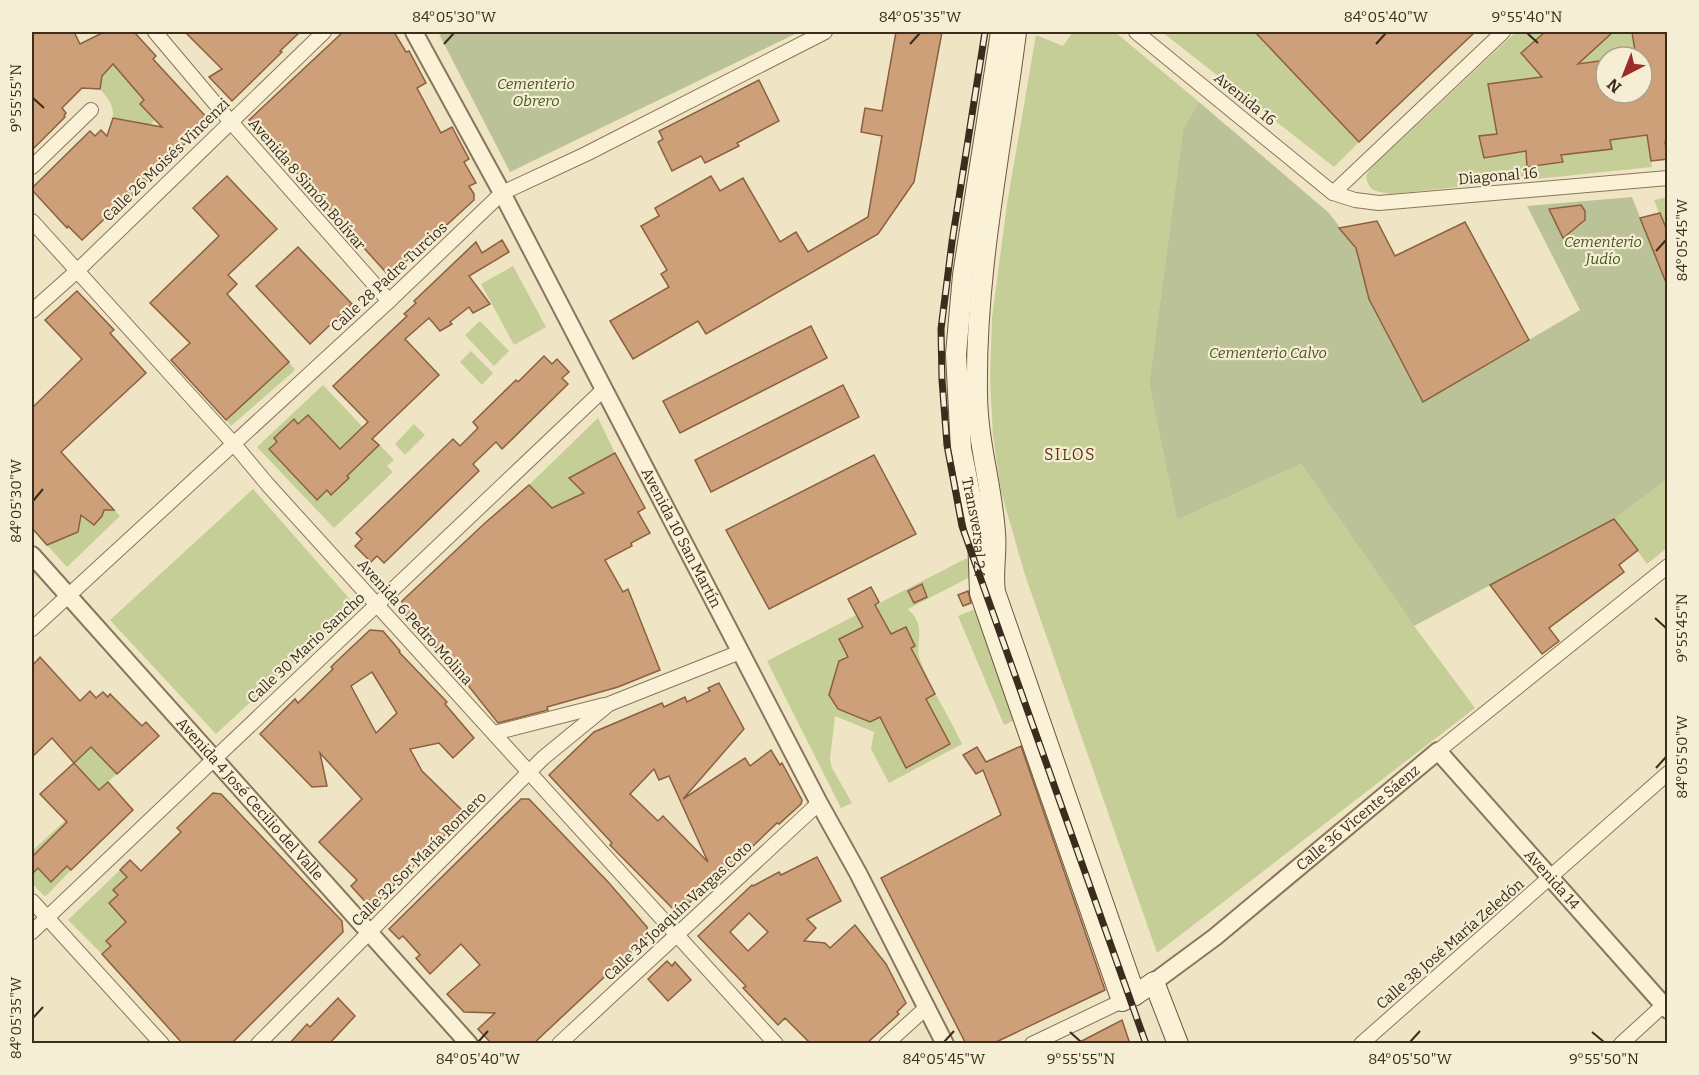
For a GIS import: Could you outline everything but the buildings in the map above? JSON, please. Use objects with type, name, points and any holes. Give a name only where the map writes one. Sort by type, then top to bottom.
[{"type":"main road","name":"Transversal 24","points":[[980,218],[1001,32]]},
{"type":"main road","name":"Transversal 24","points":[[1017,38],[959,314],[956,354],[961,449],[978,534],[980,593],[1129,998]]},
{"type":"main road","name":"Calle 36 Vicente Sáenz","points":[[1129,998],[1154,982]]},
{"type":"main road","points":[[1154,982],[1178,1044]]},
{"type":"street","name":"Avenida 8 Simón Bolívar","points":[[155,32],[230,121],[389,301]]},
{"type":"street","name":"Calle 26 Moisés Vincenzi","points":[[32,311],[77,271],[324,32]]},
{"type":"street","name":"Avenida 10 San Martín","points":[[414,32],[604,389],[819,803],[858,873],[945,1044]]},
{"type":"street","name":"Calle 28 Padre Turcios","points":[[32,629],[389,301],[501,193],[586,154],[825,32]]},
{"type":"street","name":"Avenida 16","points":[[1136,32],[1333,193]]},
{"type":"street","points":[[1333,193],[1503,32]]},
{"type":"street","points":[[32,167],[91,110]]},
{"type":"street","name":"Diagonal 16","points":[[1333,193],[1355,200],[1379,203],[1668,178]]},
{"type":"street","name":"Avenida 6 Pedro Molina","points":[[32,221],[233,443],[268,485],[776,1044]]},
{"type":"street","name":"Calle 30 Mario Sancho","points":[[32,932],[604,389]]},
{"type":"street","name":"Avenida 4 José Cecilio del Valle","points":[[32,555],[468,1044]]},
{"type":"street","name":"Calle 36 Vicente Sáenz","points":[[1154,982],[1215,938],[1438,751],[1668,566]]},
{"type":"street","name":"Calle 32 Sor María Romero","points":[[494,733],[609,704],[740,652]]},
{"type":"street","name":"Calle 32 Sor María Romero","points":[[258,1044],[529,772],[552,750],[609,704]]},
{"type":"street","name":"Avenida 14","points":[[1438,751],[1666,1005]]},
{"type":"street","name":"Calle 38 José María Zeledón","points":[[1361,1044],[1668,773]]},
{"type":"street","name":"Calle 34 Joaquín Vargas Coto","points":[[560,1044],[819,803]]},
{"type":"street","points":[[32,901],[162,1044]]},
{"type":"street","name":"Calle 36 Vicente Sáenz","points":[[1032,1044],[1129,998]]},
{"type":"street","points":[[1621,1044],[1666,1005]]},
{"type":"street","points":[[886,1044],[927,1007]]},
{"type":"green space","name":"Cementerio Obrero","points":[[438,32],[799,32],[510,172]]},
{"type":"green space","points":[[1073,32],[1115,32],[1199,102],[1183,131],[1149,384],[1177,520],[1301,464],[1414,626],[1475,708],[1157,953],[1024,572],[1001,491],[993,436],[990,379],[992,318],[1007,204],[1036,35],[1063,46]]},
{"type":"green space","points":[[1162,32],[1255,32],[1359,142],[1334,167]]},
{"type":"green space","points":[[1516,32],[1545,32],[1521,53],[1542,77],[1489,84],[1497,134],[1479,137],[1484,158],[1525,148],[1527,167],[1563,161],[1559,146],[1647,135],[1652,167],[1391,194],[1369,186],[1366,176],[1370,169]]},
{"type":"green space","points":[[1613,32],[1632,32],[1634,45],[1599,45]]},
{"type":"green space","points":[[1594,49],[1594,62],[1578,64]]},
{"type":"green space","points":[[103,61],[109,68],[113,64],[143,100],[140,104],[155,120],[150,125],[113,118],[110,102],[100,89]]},
{"type":"green space","name":"Cementerio Calvo","points":[[1199,102],[1329,213],[1356,248],[1369,298],[1423,402],[1580,310],[1527,206],[1632,197],[1667,287],[1667,480],[1614,519],[1414,626],[1301,464],[1177,520],[1149,384],[1183,130]]},
{"type":"green space","points":[[1667,197],[1667,233],[1654,200]]},
{"type":"green space","points":[[513,266],[546,327],[514,345],[481,284]]},
{"type":"green space","points":[[480,321],[509,351],[494,366],[465,335]]},
{"type":"green space","points":[[471,351],[493,373],[482,385],[460,362]]},
{"type":"green space","points":[[289,362],[295,370],[231,426],[226,420]]},
{"type":"green space","points":[[323,385],[394,460],[387,466],[393,472],[334,528],[257,447]],"holes":[[[308,415],[354,463],[344,473],[331,495],[327,490],[316,500],[269,450],[277,442],[274,438],[293,420],[298,424]]]},
{"type":"green space","points":[[598,418],[615,453],[570,478],[584,493],[552,508],[529,485]]},
{"type":"green space","points":[[414,424],[425,435],[405,455],[395,444]]},
{"type":"green space","points":[[1667,480],[1667,548],[1647,564],[1614,519]]},
{"type":"green space","points":[[253,489],[355,605],[216,734],[110,620]]},
{"type":"green space","points":[[110,505],[120,516],[67,567],[47,545],[78,532],[81,515],[94,524],[93,518],[102,517],[104,510],[109,509]]},
{"type":"green space","points":[[967,558],[974,575],[908,609],[914,616],[919,629],[920,660],[962,744],[889,783],[871,749],[874,732],[835,716],[830,759],[832,768],[852,803],[841,808],[767,661]],"holes":[[[882,618],[906,662],[916,657],[924,671],[914,677],[928,680],[935,693],[926,699],[906,767],[880,717],[870,722],[838,709],[829,695],[839,661],[848,657],[840,639]]]},
{"type":"green space","points":[[980,607],[1019,718],[1004,725],[958,616]]},
{"type":"green space","points":[[116,723],[97,753],[112,769],[118,764],[122,769],[99,790],[74,763]]},
{"type":"green space","points":[[69,817],[67,850],[53,836],[32,857],[32,851]]},
{"type":"green space","points":[[64,863],[71,870],[46,896],[43,895],[32,883],[32,874],[38,868],[51,882],[64,870]]},
{"type":"green space","points":[[120,870],[127,877],[118,895],[109,903],[126,922],[106,941],[111,946],[102,954],[68,920]]},
{"type":"railway","points":[[985,32],[952,242],[941,329],[947,445],[962,526],[1146,1044]]},
{"type":"district","name":"SILOS","points":[[1070,454]]},
{"type":"park label","name":"Cementerio Judío","points":[[1603,250]]}]
